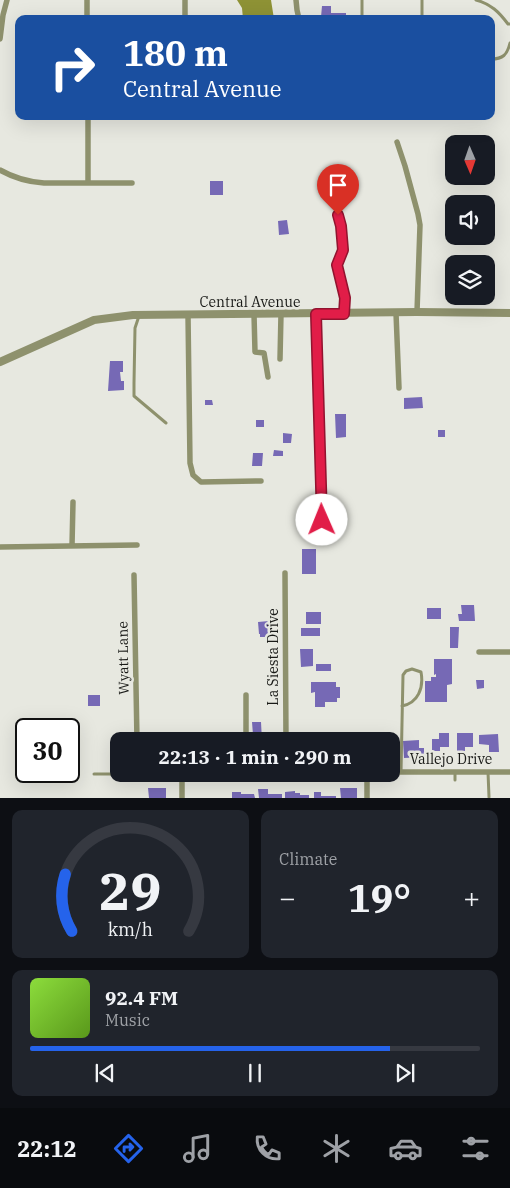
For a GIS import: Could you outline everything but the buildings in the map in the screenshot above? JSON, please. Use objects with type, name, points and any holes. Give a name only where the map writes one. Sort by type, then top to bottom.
[{"type":"street","points":[[0,39],[7,0]]},
{"type":"street","points":[[87,0],[87,15]]},
{"type":"street","points":[[184,0],[185,15]]},
{"type":"street","points":[[296,0],[298,15]]},
{"type":"street","points":[[88,120],[88,183]]},
{"type":"street","points":[[397,142],[420,225],[416,312]]},
{"type":"street","points":[[0,170],[14,177],[32,182],[132,183]]},
{"type":"street","name":"Central Avenue","points":[[0,362],[94,320],[139,315],[416,312],[510,313]]},
{"type":"street","points":[[396,313],[399,388]]},
{"type":"street","points":[[254,314],[255,352],[264,353],[268,377]]},
{"type":"street","points":[[280,358],[281,314]]},
{"type":"street","points":[[316,314],[322,520]]},
{"type":"street","points":[[188,315],[190,463],[193,474],[201,482],[261,480]]},
{"type":"street","points":[[72,502],[72,546]]},
{"type":"street","points":[[0,547],[137,545]]},
{"type":"street","name":"La Siesta Drive","points":[[285,573],[286,732]]},
{"type":"street","name":"Wyatt Lane","points":[[134,575],[136,732]]},
{"type":"street","points":[[479,652],[510,652]]},
{"type":"street","points":[[246,695],[246,732]]},
{"type":"street","name":"Vallejo Drive","points":[[401,772],[510,772]]},
{"type":"street","points":[[182,782],[182,798]]},
{"type":"street","points":[[367,782],[367,798]]},
{"type":"lane","points":[[362,0],[362,15]]},
{"type":"lane","points":[[422,0],[422,15]]},
{"type":"lane","points":[[476,0],[482,1],[494,8],[502,15],[509,26]]},
{"type":"lane","points":[[495,59],[503,57],[510,43]]},
{"type":"lane","points":[[338,215],[343,250],[337,265],[345,298],[344,314]]},
{"type":"lane","points":[[139,315],[135,328],[134,396],[166,423]]},
{"type":"lane","points":[[401,772],[402,706],[403,675],[406,671],[412,669],[420,672],[422,683],[418,696],[414,702],[402,706]]},
{"type":"lane","points":[[455,772],[455,780]]},
{"type":"lane","points":[[488,772],[489,797]]},
{"type":"lane","points":[[94,774],[110,774]]},
{"type":"shaded area","points":[[237,0],[271,0],[273,15],[243,15],[242,8]]},
{"type":"route","points":[[322,520],[316,314],[344,314],[345,298],[337,265],[343,250],[338,215]]}]
